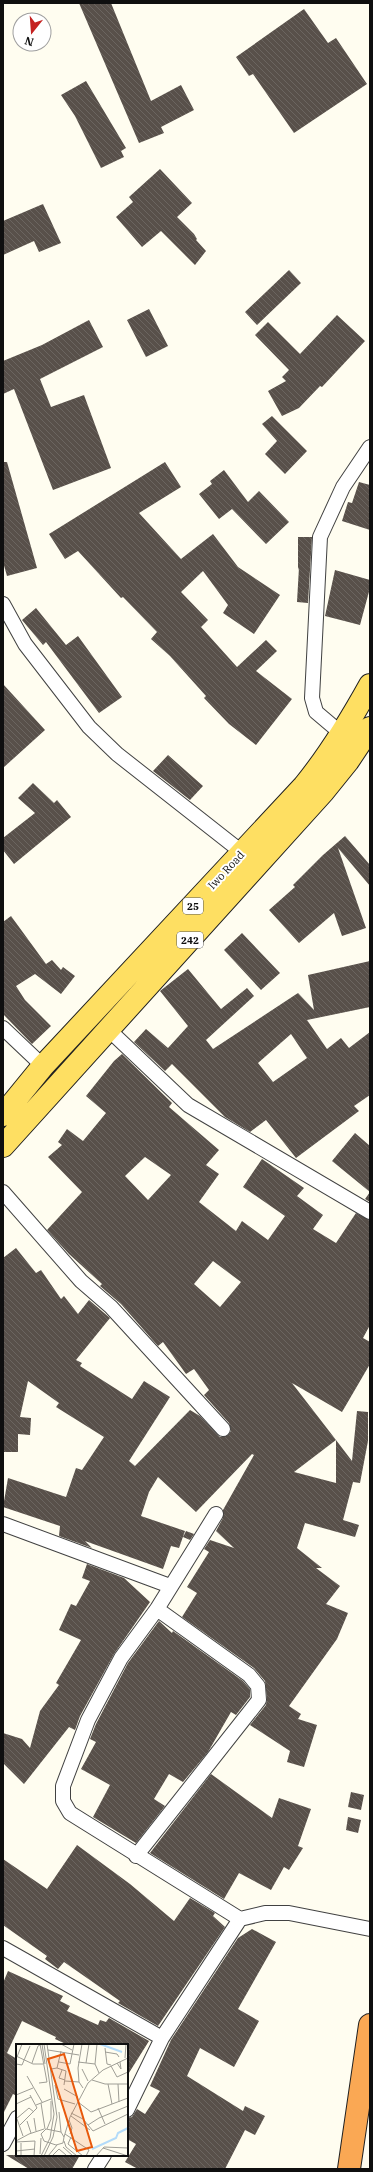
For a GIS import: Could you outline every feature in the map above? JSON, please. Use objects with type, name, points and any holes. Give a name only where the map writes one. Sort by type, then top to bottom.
[{"type":"highway","points":[[349,2169],[370,2025]]},
{"type":"main road","name":"Iwo Road","points":[[3,1116],[43,1066],[242,853],[308,780],[342,734],[370,685]]},
{"type":"main road","name":"Iwo Road","points":[[3,1146],[323,792],[348,761],[370,728]]},
{"type":"street","points":[[342,734],[316,712],[312,698],[320,537],[343,487],[370,447]]},
{"type":"street","points":[[3,604],[25,644],[54,684],[89,727],[118,754],[242,853]]},
{"type":"street","points":[[3,1028],[43,1066]]},
{"type":"street","points":[[108,1029],[188,1105],[370,1212]]},
{"type":"street","points":[[3,1192],[81,1281],[111,1307],[223,1429]]},
{"type":"street","points":[[216,1514],[157,1609],[121,1658],[93,1710],[63,1786],[62,1801],[70,1813],[136,1856],[240,1919]]},
{"type":"street","points":[[3,1524],[170,1586]]},
{"type":"street","points":[[136,1856],[259,1700],[258,1686],[248,1675],[157,1609]]},
{"type":"street","points":[[128,2108],[162,2038],[240,1919],[265,1913],[289,1913],[370,1929]]},
{"type":"street","points":[[3,1948],[162,2038]]},
{"type":"street","points":[[3,2144],[16,2120]]},
{"type":"street","points":[[95,2169],[103,2156]]},
{"type":"building","points":[[79,3],[111,3],[151,101],[181,85],[194,110],[161,127],[164,133],[139,143]]},
{"type":"building","points":[[304,9],[328,43],[336,38],[367,84],[294,133],[253,74],[249,76],[236,57]]},
{"type":"building","points":[[86,81],[126,148],[121,151],[124,157],[101,168],[75,116],[61,95]]},
{"type":"building","points":[[160,169],[192,203],[177,217],[194,234],[197,239],[196,240],[206,251],[195,265],[161,231],[142,247],[116,217],[133,202],[129,197]]},
{"type":"building","points":[[43,204],[61,243],[39,252],[34,241],[3,255],[3,221]]},
{"type":"building","points":[[289,270],[301,283],[257,325],[245,312]]},
{"type":"building","points":[[149,309],[168,346],[146,357],[127,320]]},
{"type":"building","points":[[337,315],[365,341],[322,387],[320,386],[299,408],[282,416],[268,391],[286,381],[282,377],[289,370],[255,335],[268,322],[300,354]]},
{"type":"building","points":[[89,320],[103,347],[40,379],[51,407],[84,395],[111,468],[53,490],[14,389],[3,394],[3,361],[42,345]]},
{"type":"building","points":[[272,416],[307,451],[285,474],[265,454],[277,441],[262,424]]},
{"type":"building","points":[[3,462],[7,462],[37,568],[7,576],[3,562]]},
{"type":"building","points":[[165,462],[181,487],[139,513],[181,559],[213,534],[238,567],[280,595],[254,634],[223,613],[228,605],[203,571],[181,592],[208,620],[201,627],[237,667],[266,640],[277,651],[256,671],[292,699],[256,745],[229,724],[204,698],[206,696],[170,656],[151,639],[157,632],[123,597],[121,598],[78,551],[65,559],[49,534]]},
{"type":"building","points":[[224,470],[248,502],[259,491],[289,522],[266,544],[232,509],[219,519],[199,494],[212,484],[210,481]]},
{"type":"building","points":[[359,482],[370,485],[370,530],[342,521],[348,502],[352,503]]},
{"type":"building","points":[[298,537],[312,537],[308,603],[297,602],[299,567],[298,570]]},
{"type":"building","points":[[335,570],[370,580],[370,588],[360,625],[325,616]]},
{"type":"building","points":[[36,608],[66,645],[78,636],[122,697],[99,713],[46,642],[43,645],[22,620]]},
{"type":"building","points":[[3,684],[45,730],[3,768]]},
{"type":"building","points":[[168,755],[203,786],[190,800],[153,771]]},
{"type":"building","points":[[33,783],[54,803],[57,800],[71,817],[14,864],[3,850],[3,838],[35,813],[18,798]]},
{"type":"building","points":[[345,836],[370,865],[370,886],[338,848],[366,928],[342,936],[334,913],[299,943],[269,910],[295,887],[293,885],[323,855]]},
{"type":"building","points":[[11,916],[46,964],[52,960],[61,970],[63,967],[75,976],[61,994],[35,974],[16,986],[25,1000],[51,1026],[32,1044],[3,1014],[3,922]]},
{"type":"building","points":[[242,933],[280,973],[261,990],[224,950]]},
{"type":"building","points":[[370,961],[370,1007],[307,1020],[327,1049],[341,1038],[349,1048],[370,1032],[370,1095],[354,1106],[359,1111],[296,1158],[266,1120],[250,1132],[225,1117],[172,1064],[165,1071],[134,1042],[146,1029],[168,1048],[188,1026],[160,991],[188,969],[221,1009],[247,988],[254,996],[206,1040],[213,1049],[298,993],[314,1010],[308,975]],"holes":[[[291,1034],[307,1058],[273,1082],[258,1063]]]},
{"type":"building","points":[[122,1054],[172,1103],[169,1107],[219,1150],[206,1165],[219,1174],[199,1202],[236,1231],[242,1221],[268,1240],[285,1216],[243,1187],[262,1159],[304,1188],[297,1196],[323,1215],[313,1229],[336,1243],[356,1213],[370,1220],[370,1325],[363,1338],[370,1342],[370,1364],[342,1412],[292,1383],[336,1440],[352,1461],[357,1411],[368,1412],[368,1441],[360,1483],[353,1482],[343,1520],[359,1525],[355,1537],[305,1523],[297,1548],[322,1568],[316,1568],[340,1586],[326,1604],[348,1613],[337,1639],[289,1706],[301,1714],[298,1719],[317,1725],[304,1767],[287,1762],[290,1751],[250,1725],[266,1705],[267,1699],[265,1681],[254,1668],[182,1617],[197,1593],[187,1587],[209,1552],[204,1549],[210,1540],[234,1548],[216,1531],[223,1518],[223,1510],[254,1455],[252,1454],[196,1512],[158,1477],[149,1492],[141,1516],[185,1531],[179,1548],[171,1546],[163,1569],[85,1541],[92,1548],[59,1536],[60,1526],[3,1507],[8,1478],[66,1497],[76,1468],[82,1470],[104,1437],[56,1407],[59,1403],[28,1381],[20,1417],[31,1418],[30,1435],[18,1434],[18,1452],[3,1452],[3,1258],[16,1248],[36,1273],[41,1270],[61,1299],[64,1296],[78,1314],[89,1300],[110,1318],[76,1360],[82,1363],[80,1366],[132,1399],[144,1381],[170,1397],[129,1461],[135,1466],[190,1410],[200,1416],[220,1437],[228,1435],[231,1431],[229,1423],[204,1395],[209,1390],[194,1369],[186,1374],[163,1342],[158,1346],[121,1304],[100,1286],[102,1284],[69,1254],[47,1230],[82,1192],[48,1157],[62,1145],[58,1142],[67,1129],[83,1141],[106,1113],[86,1096],[114,1061]],"holes":[[[145,1157],[171,1175],[148,1200],[125,1176]],[[213,1261],[241,1282],[220,1307],[194,1284]],[[336,1440],[336,1483],[294,1472]]]},
{"type":"building","points":[[355,1133],[370,1146],[370,1192],[332,1161]]},
{"type":"building","points":[[370,1192],[370,1202],[365,1199]]},
{"type":"building","points":[[186,1531],[194,1534],[190,1540],[183,1537]]},
{"type":"building","points":[[87,1564],[124,1578],[150,1602],[114,1654],[80,1716],[75,1730],[69,1727],[24,1784],[3,1763],[3,1733],[22,1739],[30,1748],[40,1711],[59,1685],[56,1683],[81,1640],[59,1630],[71,1604],[76,1606],[90,1581],[82,1578]]},
{"type":"building","points":[[159,1621],[172,1633],[173,1631],[243,1681],[250,1689],[250,1697],[236,1715],[231,1712],[208,1752],[183,1782],[169,1774],[154,1799],[165,1806],[136,1843],[93,1817],[110,1785],[81,1769],[96,1742],[90,1739],[96,1724],[128,1663]]},
{"type":"building","points":[[211,1774],[272,1818],[279,1798],[311,1809],[298,1846],[303,1848],[289,1870],[284,1867],[271,1890],[239,1873],[224,1899],[150,1853]]},
{"type":"building","points":[[351,1792],[364,1795],[361,1810],[348,1807]]},
{"type":"building","points":[[348,1817],[361,1820],[358,1833],[346,1830]]},
{"type":"building","points":[[77,1845],[130,1884],[174,1921],[190,1898],[215,1913],[213,1916],[225,1927],[158,2026],[118,2003],[120,2001],[64,1962],[58,1969],[45,1959],[47,1956],[3,1925],[3,1859],[47,1889]]},
{"type":"building","points":[[252,1929],[276,1942],[238,2009],[259,2021],[234,2067],[200,2048],[187,2076],[243,2111],[245,2106],[265,2116],[255,2135],[245,2130],[225,2169],[138,2169],[125,2162],[136,2144],[128,2140],[128,2118],[132,2117],[137,2109],[145,2114],[160,2091],[150,2086],[171,2040],[238,1938]]},
{"type":"building","points":[[8,1971],[63,1996],[60,2001],[70,2006],[67,2011],[98,2025],[100,2020],[106,2022],[109,2018],[149,2041],[128,2074],[128,2044],[66,2044],[55,2039],[56,2037],[22,2021],[7,2053],[16,2058],[16,2096],[13,2094],[3,2114],[3,1983]]},
{"type":"building","points":[[6,2155],[79,2156],[72,2169],[29,2169]]}]
